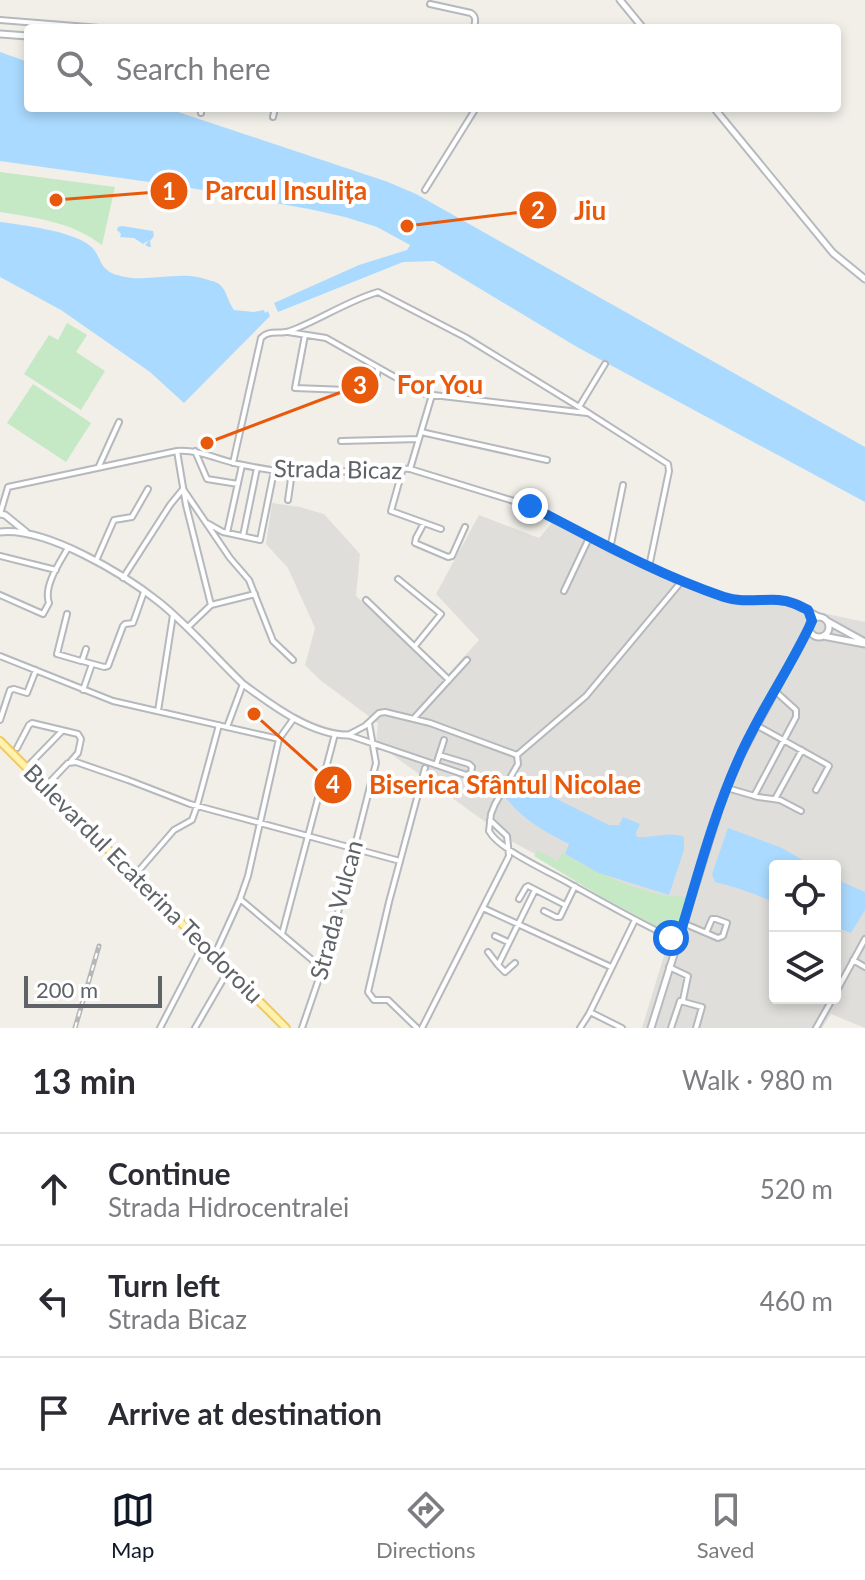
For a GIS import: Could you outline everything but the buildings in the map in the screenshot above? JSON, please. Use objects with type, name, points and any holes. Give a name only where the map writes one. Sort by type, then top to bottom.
[{"type":"main road","name":"Bulevardul Ecaterina Teodoroiu","points":[[0,741],[286,1028]]},
{"type":"street","points":[[620,0],[640,24]]},
{"type":"street","points":[[430,4],[471,13],[475,15],[474,24]]},
{"type":"street","points":[[0,20],[50,24]]},
{"type":"street","points":[[0,34],[24,36]]},
{"type":"street","points":[[273,117],[274,112]]},
{"type":"street","points":[[425,190],[474,112]]},
{"type":"street","points":[[717,112],[833,253],[865,279]]},
{"type":"street","points":[[287,332],[371,294],[383,293],[465,337],[668,464],[649,567]]},
{"type":"street","points":[[233,463],[261,338],[267,332],[326,338],[422,393],[589,413]]},
{"type":"street","points":[[305,335],[295,388],[372,391],[378,369]]},
{"type":"street","points":[[579,407],[605,364]]},
{"type":"street","points":[[410,469],[432,395]]},
{"type":"street","points":[[99,466],[119,422]]},
{"type":"street","points":[[421,432],[547,460]]},
{"type":"street","points":[[341,441],[419,439]]},
{"type":"street","points":[[177,451],[211,605]]},
{"type":"street","name":"Strada Bicaz","points":[[4,516],[3,504],[8,487],[177,451],[195,451],[274,471],[321,473],[403,468],[522,503],[681,582],[732,600],[793,603],[824,619]]},
{"type":"street","points":[[195,451],[207,479],[238,484]]},
{"type":"street","points":[[227,533],[242,465]]},
{"type":"street","points":[[243,537],[257,468]]},
{"type":"street","points":[[403,468],[391,511],[441,529]]},
{"type":"street","points":[[202,519],[227,533],[260,540],[274,471]]},
{"type":"street","points":[[288,500],[292,472]]},
{"type":"street","points":[[610,549],[623,485]]},
{"type":"street","points":[[96,561],[114,520],[132,517],[148,489]]},
{"type":"street","points":[[183,489],[230,558],[249,580],[273,641],[293,660]]},
{"type":"street","points":[[123,578],[183,489]]},
{"type":"street","points":[[2,531],[8,526],[4,516]]},
{"type":"street","points":[[4,516],[27,533]]},
{"type":"street","points":[[424,523],[415,543],[448,557],[452,556],[465,527]]},
{"type":"street","points":[[2,531],[27,533],[68,548],[123,578],[173,615],[243,684],[294,718],[466,775],[471,773],[469,764],[439,755]]},
{"type":"street","points":[[564,591],[589,538]]},
{"type":"street","points":[[0,595],[43,614],[49,603],[46,596],[68,548]]},
{"type":"street","points":[[0,556],[56,570]]},
{"type":"street","points":[[398,579],[441,614],[415,646]]},
{"type":"street","points":[[517,755],[586,696],[681,582]]},
{"type":"street","points":[[67,614],[57,654],[104,667],[110,664],[123,626],[133,623],[144,592]]},
{"type":"street","points":[[187,628],[211,605],[255,594]]},
{"type":"street","points":[[366,600],[449,680]]},
{"type":"street","points":[[808,610],[812,633],[865,643]]},
{"type":"street","points":[[158,711],[173,615]]},
{"type":"street","points":[[651,1028],[727,788],[756,725],[811,623],[816,618],[824,619],[865,643]]},
{"type":"street","points":[[802,643],[827,633],[829,628],[824,619]]},
{"type":"street","points":[[82,661],[86,649]]},
{"type":"street","points":[[0,656],[113,701],[279,739]]},
{"type":"street","points":[[414,718],[467,660]]},
{"type":"street","points":[[83,690],[92,664]]},
{"type":"street","points":[[0,720],[10,690],[27,693],[36,670]]},
{"type":"street","points":[[227,727],[243,684]]},
{"type":"street","points":[[754,796],[797,713],[775,691]]},
{"type":"street","points":[[348,735],[381,712],[414,718],[517,755]]},
{"type":"street","points":[[214,956],[248,876],[279,739],[294,718]]},
{"type":"street","points":[[17,748],[32,723],[81,736],[78,753],[46,786]]},
{"type":"street","name":"Strada Vulcan","points":[[302,1028],[323,969],[376,763],[369,723]]},
{"type":"street","points":[[135,875],[174,830],[192,820],[219,725]]},
{"type":"street","points":[[756,725],[829,766],[816,790]]},
{"type":"street","points":[[27,767],[62,731]]},
{"type":"street","points":[[282,934],[335,734]]},
{"type":"street","points":[[436,765],[444,740]]},
{"type":"street","points":[[775,799],[802,750]]},
{"type":"street","points":[[517,755],[518,764],[495,804],[490,820],[488,827],[492,837],[521,857],[678,941]]},
{"type":"street","points":[[71,761],[197,806],[400,861]]},
{"type":"street","points":[[425,768],[368,992],[374,1000],[391,1002],[420,1028],[509,856],[504,832],[490,820]]},
{"type":"street","points":[[727,788],[775,799],[801,811]]},
{"type":"street","points":[[519,899],[527,886],[565,905]]},
{"type":"street","points":[[544,911],[558,917],[575,886]]},
{"type":"street","points":[[498,965],[535,890]]},
{"type":"street","points":[[240,899],[323,969]]},
{"type":"street","points":[[483,908],[611,967]]},
{"type":"street","points":[[683,923],[706,933],[721,937],[727,923],[712,919],[706,933]]},
{"type":"street","points":[[580,1028],[635,920]]},
{"type":"street","points":[[495,936],[509,943]]},
{"type":"street","points":[[841,983],[865,939]]},
{"type":"street","points":[[160,1028],[203,945]]},
{"type":"street","points":[[488,952],[505,972],[515,963]]},
{"type":"street","points":[[853,960],[865,967]]},
{"type":"street","points":[[669,967],[688,976],[683,1001],[679,1003],[671,1028]]},
{"type":"street","points":[[195,1028],[228,971]]},
{"type":"street","points":[[683,1001],[702,1009],[696,1028]]},
{"type":"street","points":[[816,1028],[830,1004]]},
{"type":"street","points":[[590,1012],[622,1028]]},
{"type":"shaded area","points":[[272,503],[324,514],[360,554],[356,596],[445,678],[479,640],[436,594],[479,515],[539,538],[552,523],[669,581],[865,622],[865,1028],[831,1014],[822,1028],[642,1028],[672,929],[513,842],[376,743],[378,723],[320,680],[305,665],[315,628],[288,568],[266,544]]},
{"type":"green space","points":[[0,172],[115,187],[102,245],[66,226],[0,212]]},
{"type":"green space","points":[[67,323],[87,335],[76,352],[105,371],[81,410],[24,374],[49,335],[58,340]]},
{"type":"green space","points":[[33,384],[91,423],[66,462],[7,423]]},
{"type":"green space","points":[[538,851],[557,861],[562,853],[610,877],[648,891],[665,896],[688,897],[679,928],[669,933],[602,897],[534,856]]},
{"type":"water","points":[[0,52],[24,61],[24,112],[178,112],[388,182],[416,194],[865,447],[865,502],[577,347],[434,261],[403,262],[278,312],[274,303],[359,265],[407,250],[410,245],[377,227],[309,209],[185,187],[0,161]]},
{"type":"water","points":[[0,222],[46,229],[81,240],[93,249],[106,269],[117,275],[138,278],[191,276],[213,281],[222,287],[234,310],[264,310],[270,316],[184,403],[150,372],[61,310],[0,277]]},
{"type":"water","points":[[122,226],[153,231],[151,247],[145,245],[149,240],[143,244],[134,238],[120,237],[117,230]]},
{"type":"water","points":[[519,780],[609,825],[619,825],[623,817],[640,824],[637,837],[684,837],[684,850],[669,895],[599,873],[565,854],[569,844],[534,824],[504,796],[508,788]]},
{"type":"water","points":[[728,828],[782,848],[803,860],[769,860],[769,901],[715,882],[712,874]]},
{"type":"water","points":[[841,882],[865,892],[865,910],[851,933],[841,929]]},
{"type":"railway","points":[[75,1028],[99,946]]},
{"type":"place","name":"Parcul Insulița","points":[[56,200]]},
{"type":"place","name":"Jiu","points":[[407,226]]},
{"type":"place","name":"For You","points":[[207,443]]},
{"type":"place","name":"Biserica Sfântul Nicolae","points":[[254,714]]},
{"type":"route","points":[[530,506],[610,549],[681,582],[738,601],[793,603],[808,610],[812,621],[741,755],[723,797],[678,941],[671,938]]}]
